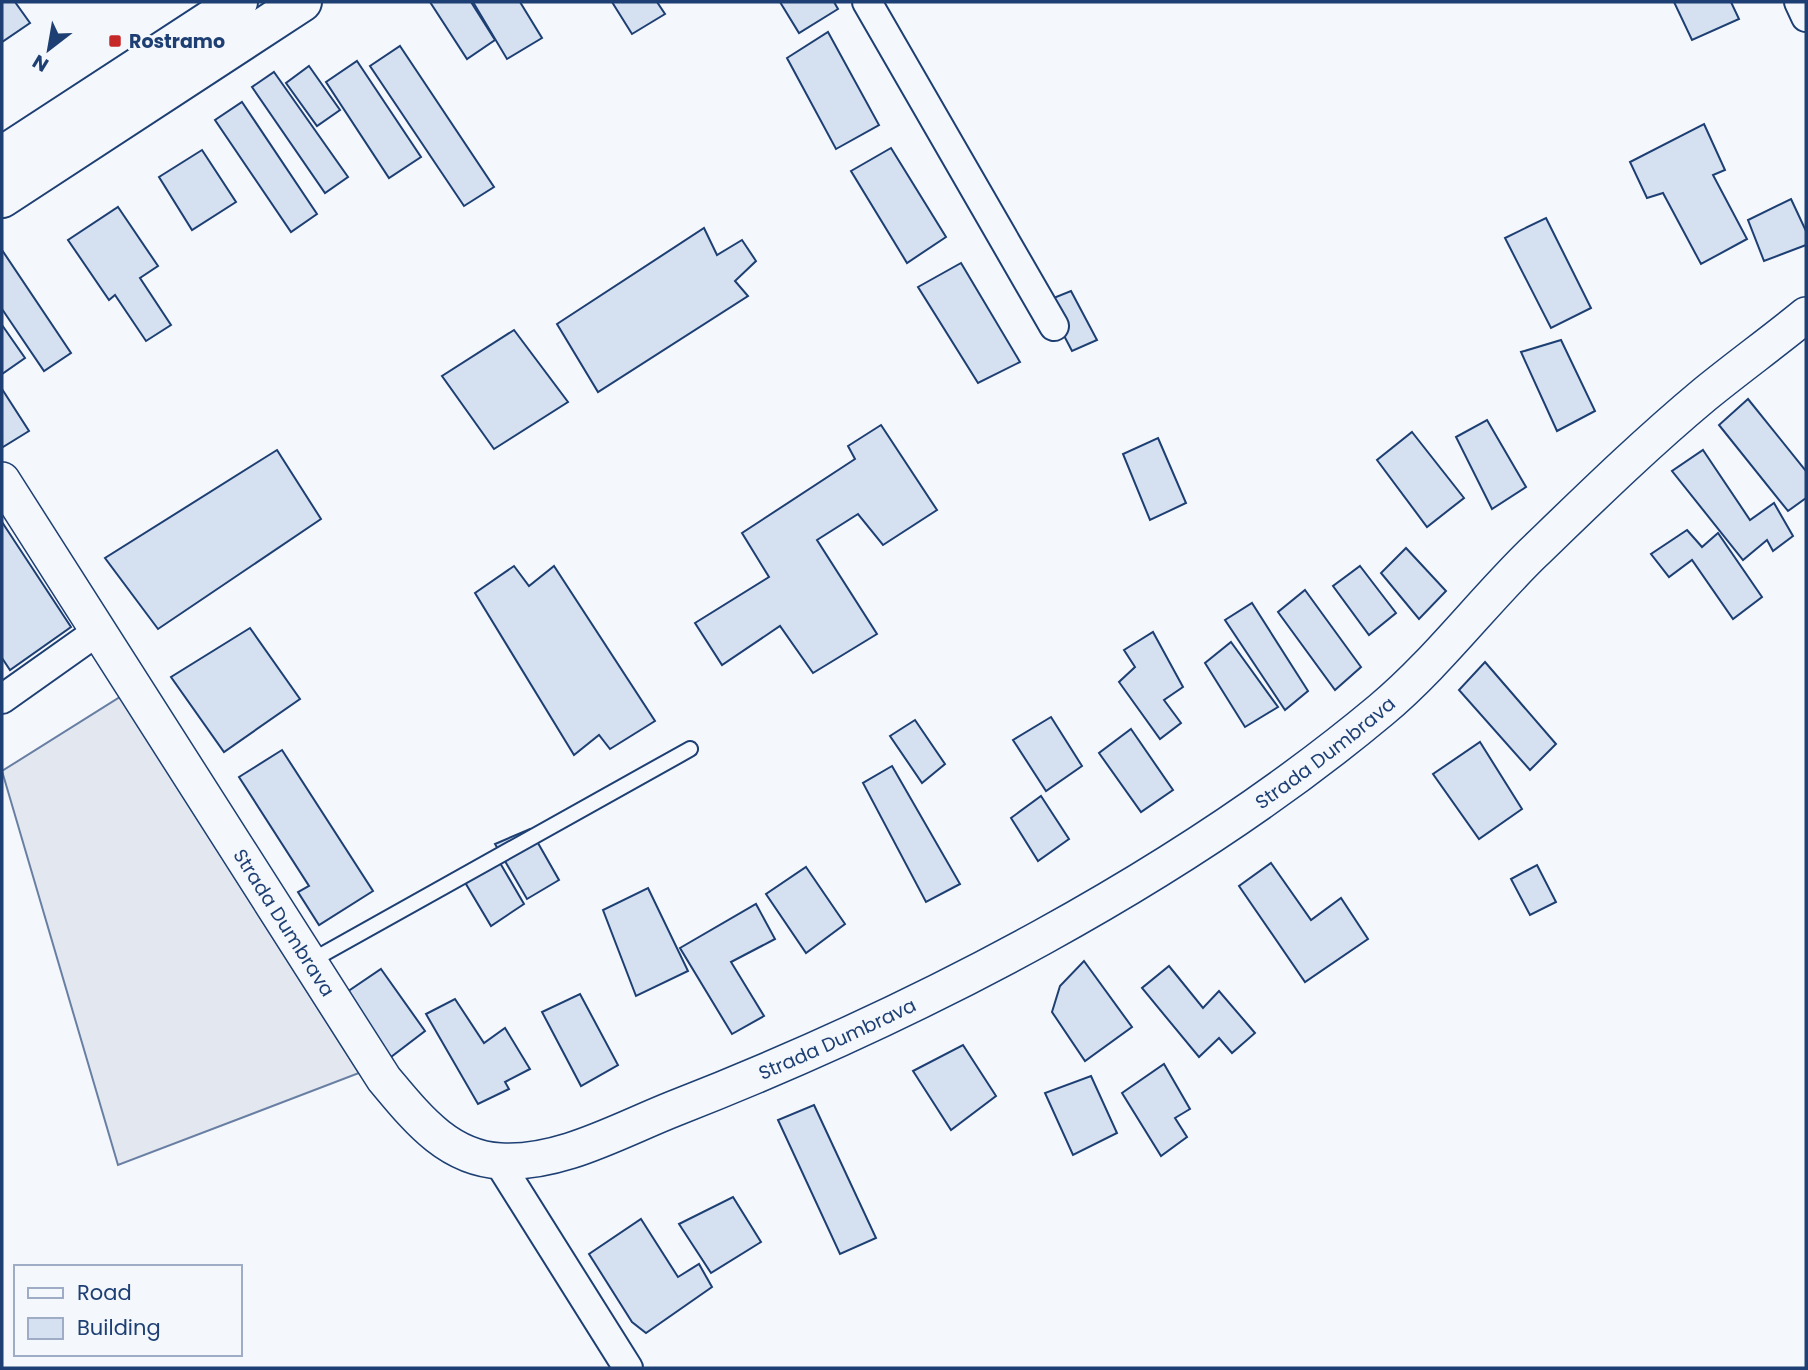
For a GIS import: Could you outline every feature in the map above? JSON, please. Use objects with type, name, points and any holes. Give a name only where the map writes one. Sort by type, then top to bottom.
[{"type":"main road","points":[[2,156],[238,2]]},
{"type":"main road","points":[[2,198],[302,2]]},
{"type":"street","points":[[867,2],[1054,326]]},
{"type":"street","points":[[1799,2],[1806,17]]},
{"type":"street","name":"Strada Dumbrava","points":[[2,480],[384,1079],[421,1124],[461,1153],[498,1161],[531,1160],[565,1152],[762,1075],[920,999],[1088,911],[1208,837],[1382,709],[1610,479],[1703,396],[1806,315]]},
{"type":"street","points":[[2,699],[98,631]]},
{"type":"street","points":[[498,1161],[628,1368]]},
{"type":"lane","points":[[308,962],[690,749]]},
{"type":"shaded area","points":[[120,697],[359,1073],[118,1165],[2,771]]},
{"type":"building","points":[[2,2],[15,2],[30,23],[2,42]]},
{"type":"building","points":[[430,2],[471,2],[495,40],[467,59]]},
{"type":"building","points":[[473,2],[520,2],[542,38],[507,59]]},
{"type":"building","points":[[612,2],[657,2],[665,14],[632,34]]},
{"type":"building","points":[[780,2],[834,2],[838,9],[799,33]]},
{"type":"building","points":[[1674,2],[1731,2],[1739,19],[1692,40]]},
{"type":"building","points":[[828,32],[879,125],[836,149],[787,58]]},
{"type":"building","points":[[400,46],[494,187],[464,206],[370,66]]},
{"type":"building","points":[[357,61],[421,157],[389,178],[326,82]]},
{"type":"building","points":[[309,66],[340,110],[317,126],[286,83]]},
{"type":"building","points":[[274,72],[348,177],[325,193],[252,87]]},
{"type":"building","points":[[242,102],[317,214],[291,232],[215,120]]},
{"type":"building","points":[[1704,124],[1725,170],[1713,175],[1747,239],[1701,264],[1663,193],[1647,198],[1630,162]]},
{"type":"building","points":[[891,148],[946,237],[907,263],[851,171]]},
{"type":"building","points":[[202,150],[236,202],[192,230],[159,177]]},
{"type":"building","points":[[1791,199],[1806,231],[1806,245],[1764,261],[1748,220]]},
{"type":"building","points":[[118,207],[158,266],[140,278],[171,325],[146,341],[115,295],[109,300],[68,240]]},
{"type":"building","points":[[1546,218],[1591,308],[1551,328],[1505,238]]},
{"type":"building","points":[[704,228],[717,255],[742,240],[756,261],[735,281],[748,296],[598,392],[557,324]]},
{"type":"building","points":[[2,250],[71,353],[44,371],[2,309]]},
{"type":"building","points":[[961,263],[1020,362],[978,383],[918,287]]},
{"type":"building","points":[[1071,291],[1097,340],[1072,351],[1046,301]]},
{"type":"building","points":[[2,325],[25,358],[2,374]]},
{"type":"building","points":[[514,330],[568,402],[494,449],[442,376]]},
{"type":"building","points":[[1561,340],[1595,411],[1557,431],[1521,352]]},
{"type":"building","points":[[2,389],[29,431],[3,447],[2,446]]},
{"type":"building","points":[[1748,399],[1806,471],[1806,498],[1788,511],[1719,425]]},
{"type":"building","points":[[1487,420],[1526,487],[1492,509],[1456,437]]},
{"type":"building","points":[[881,425],[937,510],[883,545],[858,514],[817,540],[877,634],[813,673],[780,626],[722,665],[695,623],[769,577],[742,533],[855,459],[848,446]]},
{"type":"building","points":[[1412,432],[1464,498],[1427,527],[1377,460]]},
{"type":"building","points":[[1158,438],[1186,503],[1150,520],[1123,454]]},
{"type":"building","points":[[277,450],[321,519],[158,629],[105,558]]},
{"type":"building","points":[[1703,450],[1750,520],[1774,503],[1793,536],[1773,551],[1767,540],[1743,560],[1672,471]]},
{"type":"building","points":[[2,522],[71,627],[10,670],[2,658]]},
{"type":"building","points":[[1687,530],[1702,547],[1718,533],[1762,597],[1733,619],[1692,560],[1669,577],[1651,554]]},
{"type":"building","points":[[1406,548],[1446,591],[1419,619],[1381,573]]},
{"type":"building","points":[[514,566],[529,586],[554,566],[655,721],[610,749],[599,735],[574,755],[475,593]]},
{"type":"building","points":[[1360,566],[1396,613],[1369,635],[1333,586]]},
{"type":"building","points":[[1305,590],[1361,667],[1335,690],[1278,612]]},
{"type":"building","points":[[1252,603],[1308,691],[1285,710],[1225,620]]},
{"type":"building","points":[[250,628],[300,699],[224,752],[171,677]]},
{"type":"building","points":[[1153,632],[1183,687],[1164,700],[1181,723],[1160,739],[1119,682],[1135,667],[1124,650]]},
{"type":"building","points":[[1231,642],[1278,707],[1245,727],[1205,663]]},
{"type":"building","points":[[1485,662],[1556,744],[1530,770],[1459,690]]},
{"type":"building","points":[[1051,717],[1082,766],[1046,791],[1013,740]]},
{"type":"building","points":[[915,720],[945,764],[922,783],[890,736]]},
{"type":"building","points":[[1131,729],[1173,790],[1141,812],[1099,753]]},
{"type":"building","points":[[1480,742],[1522,809],[1479,839],[1433,774]]},
{"type":"building","points":[[282,750],[373,891],[319,925],[298,892],[309,886],[239,777]]},
{"type":"building","points":[[892,766],[960,884],[926,902],[863,783]]},
{"type":"building","points":[[1041,796],[1069,839],[1038,861],[1011,818]]},
{"type":"building","points":[[530,829],[559,880],[527,899],[495,844]]},
{"type":"building","points":[[496,856],[524,904],[491,926],[463,879]]},
{"type":"building","points":[[1271,863],[1311,920],[1341,898],[1368,939],[1305,982],[1239,886]]},
{"type":"building","points":[[1537,865],[1556,902],[1530,915],[1511,879]]},
{"type":"building","points":[[806,867],[845,924],[806,953],[766,894]]},
{"type":"building","points":[[648,888],[688,971],[636,996],[603,910]]},
{"type":"building","points":[[756,904],[775,939],[731,962],[764,1016],[732,1034],[680,948]]},
{"type":"building","points":[[1084,961],[1132,1027],[1085,1061],[1052,1012],[1060,986]]},
{"type":"building","points":[[1169,966],[1203,1008],[1219,991],[1255,1033],[1232,1053],[1219,1038],[1199,1057],[1142,988]]},
{"type":"building","points":[[381,969],[425,1031],[387,1060],[344,994]]},
{"type":"building","points":[[580,994],[618,1065],[581,1086],[542,1012]]},
{"type":"building","points":[[455,999],[484,1043],[505,1028],[530,1069],[505,1082],[509,1089],[478,1104],[426,1014]]},
{"type":"building","points":[[963,1045],[996,1096],[951,1130],[913,1071]]},
{"type":"building","points":[[1164,1064],[1190,1109],[1175,1118],[1187,1137],[1161,1156],[1122,1093]]},
{"type":"building","points":[[1091,1076],[1117,1133],[1073,1155],[1045,1093]]},
{"type":"building","points":[[814,1105],[876,1238],[840,1254],[778,1120]]},
{"type":"building","points":[[733,1197],[761,1242],[711,1273],[679,1224]]},
{"type":"building","points":[[641,1219],[678,1277],[699,1264],[712,1287],[646,1333],[632,1322],[589,1254]]},
{"type":"place","name":"Rostramo","points":[[115,41]]}]
